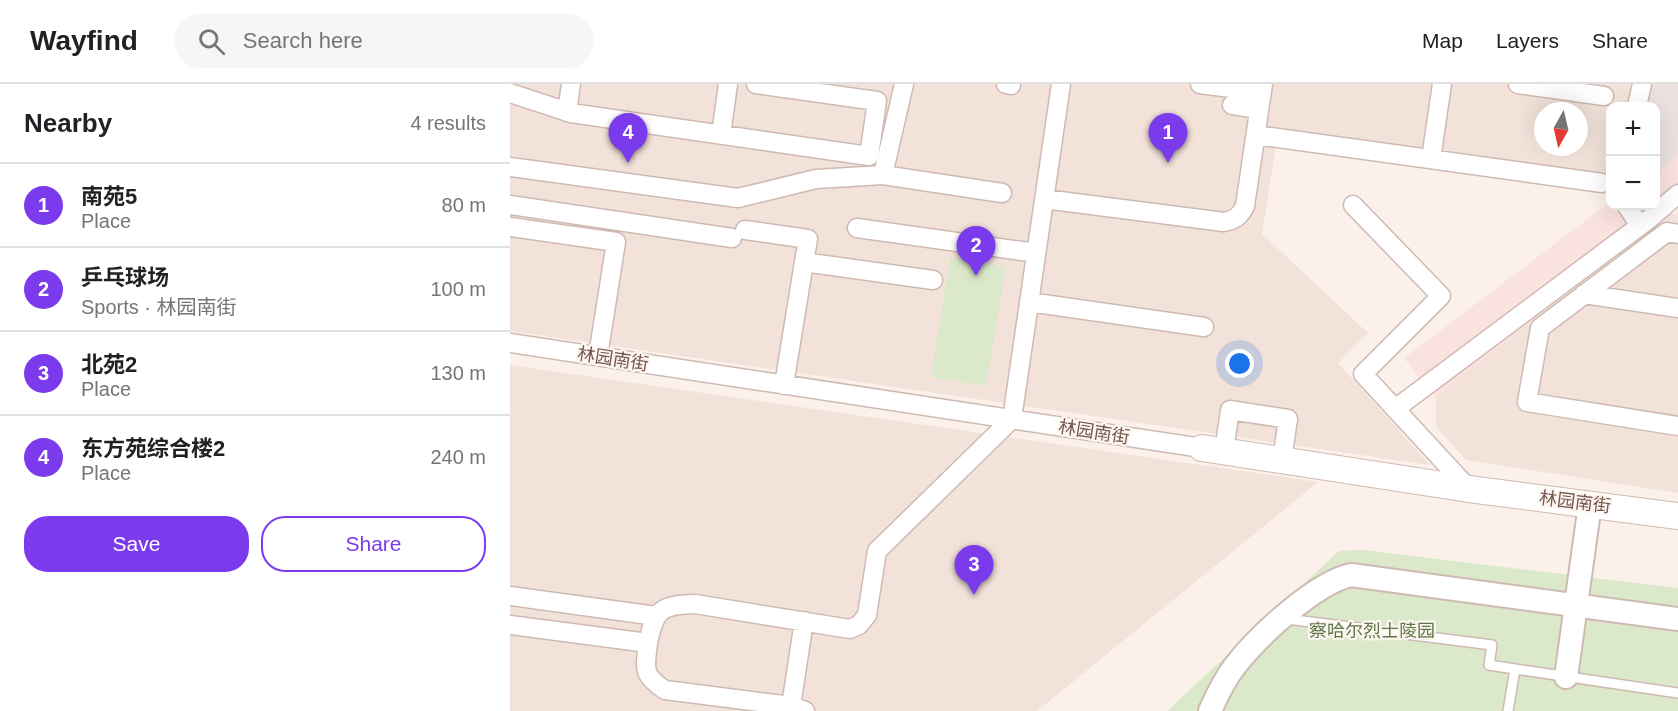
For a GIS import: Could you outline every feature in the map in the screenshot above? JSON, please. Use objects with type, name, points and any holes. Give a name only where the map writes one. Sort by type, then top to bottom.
[{"type":"main road","name":"林园南街","points":[[1213,450],[1468,489],[1678,516]]},
{"type":"street","points":[[567,112],[571,84]]},
{"type":"street","points":[[721,135],[728,84]]},
{"type":"street","points":[[883,175],[904,84]]},
{"type":"street","points":[[1006,84],[1011,85]]},
{"type":"street","points":[[804,621],[798,708],[665,690],[650,680],[645,670],[648,643],[656,616],[659,610],[673,605],[695,604],[804,621],[850,629],[860,625],[867,615],[877,551],[1012,419],[1061,84]]},
{"type":"street","points":[[1200,84],[1261,95]]},
{"type":"street","points":[[1431,159],[1442,84]]},
{"type":"street","points":[[1518,84],[1604,96]]},
{"type":"street","points":[[1638,102],[1641,84]]},
{"type":"street","points":[[510,93],[567,112],[868,156],[877,101],[766,85]]},
{"type":"street","points":[[1044,199],[1224,222],[1234,220],[1242,214],[1245,206],[1261,95]]},
{"type":"street","points":[[1232,105],[1261,95]]},
{"type":"street","points":[[1256,135],[1602,183]]},
{"type":"street","points":[[510,167],[738,198],[816,179],[883,175],[1002,193]]},
{"type":"street","points":[[1395,409],[1640,226],[1678,194]]},
{"type":"street","points":[[1353,205],[1442,296],[1363,374],[1468,489]]},
{"type":"street","points":[[510,206],[738,234],[808,239],[784,385]]},
{"type":"street","points":[[1630,210],[1640,226]]},
{"type":"street","points":[[510,227],[616,242],[598,356]]},
{"type":"street","points":[[857,228],[1036,253]]},
{"type":"street","points":[[1678,234],[1667,232],[1540,328],[1527,402],[1678,426]]},
{"type":"street","points":[[804,262],[933,280]]},
{"type":"street","points":[[1584,294],[1678,308]]},
{"type":"street","points":[[1029,302],[1203,327]]},
{"type":"street","name":"林园南街","points":[[510,343],[1213,450]]},
{"type":"street","points":[[1213,450],[1230,410],[1288,419],[1282,460]]},
{"type":"street","points":[[1566,677],[1590,504]]},
{"type":"street","points":[[1210,711],[1234,667],[1254,644],[1317,590],[1335,579],[1351,575],[1678,619]]},
{"type":"street","points":[[510,596],[656,616]]},
{"type":"street","points":[[510,625],[648,643]]},
{"type":"lane","points":[[1284,618],[1492,645],[1489,665],[1678,693]]},
{"type":"lane","points":[[1508,711],[1515,669]]},
{"type":"shaded area","points":[[510,84],[1631,84],[1628,102],[1606,102],[1606,192],[1276,145],[1262,234],[1368,333],[1338,363],[1430,465],[510,331]]},
{"type":"shaded area","points":[[1652,84],[1678,84],[1678,154],[1660,171],[1660,102],[1648,102]]},
{"type":"shaded area","points":[[1678,154],[1678,204],[1436,397],[1425,386],[1404,358],[1606,205],[1606,210],[1660,210],[1660,171]]},
{"type":"shaded area","points":[[1666,213],[1678,215],[1678,493],[1466,460],[1436,427],[1436,397]]},
{"type":"shaded area","points":[[510,365],[1318,482],[1037,711],[510,711]]},
{"type":"green space","points":[[950,258],[1006,266],[986,386],[931,377]]},
{"type":"green space","name":"察哈尔烈士陵园","points":[[1363,550],[1678,588],[1678,711],[1167,711],[1339,551]]},
{"type":"place","name":"东方苑综合楼2","points":[[628,163]]},
{"type":"place","name":"南苑5","points":[[1168,163]]},
{"type":"place","name":"乒乓球场","points":[[976,276]]},
{"type":"place","name":"北苑2","points":[[974,595]]}]
